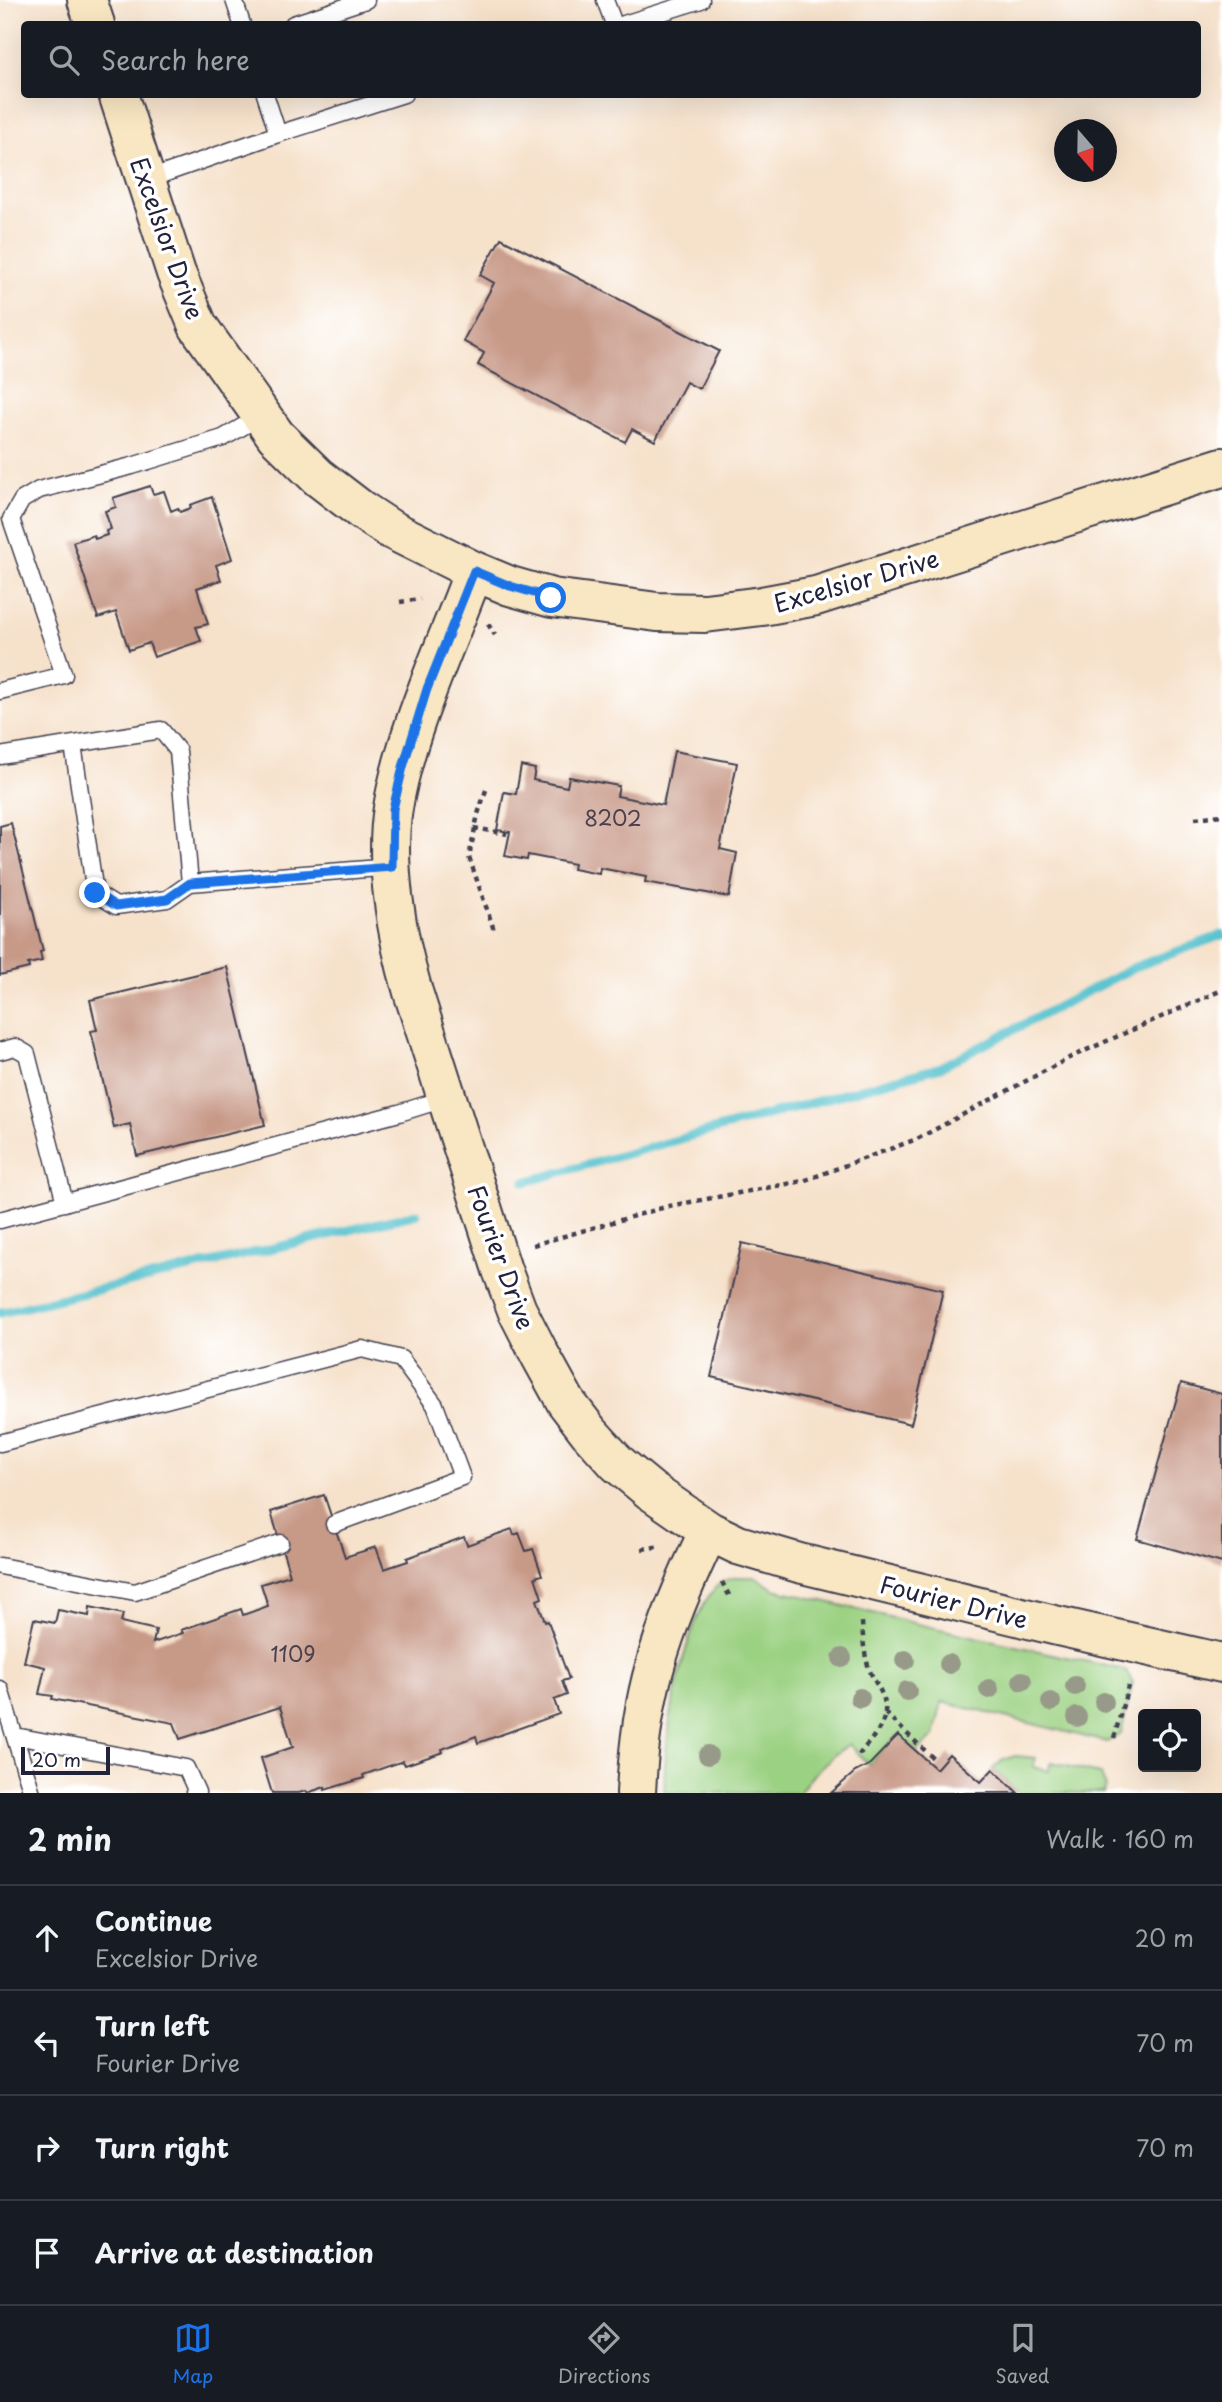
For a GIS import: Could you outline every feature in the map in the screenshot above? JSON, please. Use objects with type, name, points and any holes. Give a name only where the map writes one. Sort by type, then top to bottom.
[{"type":"street","points":[[87,0],[94,21]]},
{"type":"street","name":"Excelsior Drive","points":[[119,98],[176,273],[198,326],[276,436],[318,477],[390,529],[510,586],[551,598],[657,612],[705,613],[762,606],[816,596],[1222,467]]},
{"type":"street","name":"Fourier Drive","points":[[474,571],[427,689],[393,809],[392,867],[401,952],[502,1270],[517,1310],[566,1402],[617,1463],[651,1491],[709,1531],[738,1545],[799,1563],[1222,1663]]},
{"type":"street","points":[[636,1793],[638,1749],[654,1666],[709,1531]]},
{"type":"lane","points":[[234,0],[241,21]]},
{"type":"lane","points":[[302,21],[366,0]]},
{"type":"lane","points":[[605,0],[613,21]]},
{"type":"lane","points":[[634,21],[701,0]]},
{"type":"lane","points":[[266,98],[278,134]]},
{"type":"lane","points":[[146,180],[391,98]]},
{"type":"lane","points":[[0,691],[64,675],[12,519],[22,500],[40,490],[223,438],[261,416]]},
{"type":"lane","points":[[0,756],[161,730],[178,751],[190,883]]},
{"type":"lane","points":[[73,745],[95,893],[116,906],[167,899],[190,883],[392,867]]},
{"type":"lane","points":[[0,1051],[15,1047],[27,1054],[65,1203]]},
{"type":"lane","points":[[0,1220],[447,1098]]},
{"type":"lane","points":[[0,1443],[362,1349],[401,1359],[435,1405],[462,1477],[334,1524]]},
{"type":"lane","points":[[0,1566],[135,1592],[280,1543]]},
{"type":"lane","points":[[0,1689],[33,1793]]},
{"type":"lane","points":[[15,1736],[186,1768],[197,1792],[194,1793]]},
{"type":"path","points":[[400,603],[420,598]]},
{"type":"path","points":[[486,790],[474,828],[470,857],[494,930]]},
{"type":"path","points":[[1195,818],[1222,815]]},
{"type":"path","points":[[474,828],[507,834]]},
{"type":"path","points":[[533,1245],[669,1206],[803,1181],[917,1139],[1071,1057],[1222,990]]},
{"type":"path","points":[[642,1549],[661,1546]]},
{"type":"path","points":[[722,1582],[730,1597]]},
{"type":"path","points":[[859,1755],[881,1726],[885,1713],[884,1696],[871,1674],[863,1650],[862,1622]]},
{"type":"path","points":[[1114,1738],[1128,1685]]},
{"type":"path","points":[[885,1713],[934,1759]]},
{"type":"green space","points":[[737,1577],[756,1577],[774,1589],[1125,1670],[1133,1682],[1121,1734],[1107,1742],[942,1702],[934,1736],[917,1752],[898,1735],[869,1765],[849,1744],[822,1766],[799,1793],[665,1793],[671,1714],[686,1649],[708,1597],[723,1581]]},
{"type":"green space","points":[[1015,1756],[1036,1758],[1033,1767],[1048,1771],[1051,1762],[1100,1774],[1106,1787],[1103,1793],[1018,1793],[993,1769],[1003,1760]]},
{"type":"building","points":[[501,238],[719,351],[699,389],[686,382],[655,441],[632,429],[625,442],[478,365],[484,353],[463,341],[494,283],[480,275]]},
{"type":"building","points":[[150,486],[153,494],[164,491],[171,511],[178,508],[180,512],[212,497],[232,559],[216,565],[221,580],[197,588],[208,624],[196,627],[201,641],[154,657],[149,643],[129,650],[116,612],[98,618],[73,542],[94,535],[95,539],[107,535],[106,531],[111,529],[105,511],[116,507],[113,498]]},
{"type":"building","points":[[674,751],[737,763],[720,849],[737,853],[729,897],[645,882],[646,877],[600,868],[599,874],[573,869],[574,864],[528,855],[527,860],[505,856],[510,832],[497,830],[504,792],[516,794],[521,766],[535,769],[533,780],[567,787],[569,777],[619,786],[617,796],[663,805]]},
{"type":"building","points":[[11,823],[43,951],[40,952],[42,961],[28,964],[29,968],[0,975],[0,826]]},
{"type":"building","points":[[227,967],[265,1125],[137,1156],[130,1124],[114,1128],[91,1031],[97,1030],[90,1000]]},
{"type":"building","points":[[742,1243],[943,1290],[911,1424],[711,1377]]},
{"type":"building","points":[[1181,1383],[1222,1394],[1222,1563],[1137,1539]]},
{"type":"building","points":[[324,1495],[345,1557],[376,1547],[384,1569],[464,1537],[467,1545],[512,1529],[514,1535],[519,1533],[526,1551],[533,1549],[542,1575],[535,1577],[542,1598],[537,1600],[545,1622],[548,1621],[569,1679],[562,1681],[567,1695],[554,1700],[559,1714],[478,1743],[476,1736],[442,1749],[443,1752],[405,1765],[403,1761],[363,1775],[364,1778],[325,1790],[325,1787],[307,1793],[272,1793],[261,1758],[293,1747],[280,1707],[180,1739],[174,1723],[52,1699],[53,1696],[39,1694],[45,1667],[24,1662],[34,1619],[55,1623],[58,1610],[89,1616],[90,1607],[123,1614],[121,1622],[156,1630],[153,1643],[241,1609],[243,1615],[268,1606],[261,1584],[290,1575],[271,1512]]},
{"type":"building","points":[[898,1735],[936,1769],[949,1754],[981,1782],[993,1769],[1018,1793],[831,1793],[855,1772],[869,1765]]},
{"type":"waterway","points":[[525,1182],[941,1067],[1135,967],[1222,935]]},
{"type":"waterway","points":[[0,1313],[417,1214]]},
{"type":"route","points":[[95,893],[116,906],[167,899],[190,883],[392,867],[393,809],[403,767],[427,689],[474,571],[510,586],[551,598]]}]
